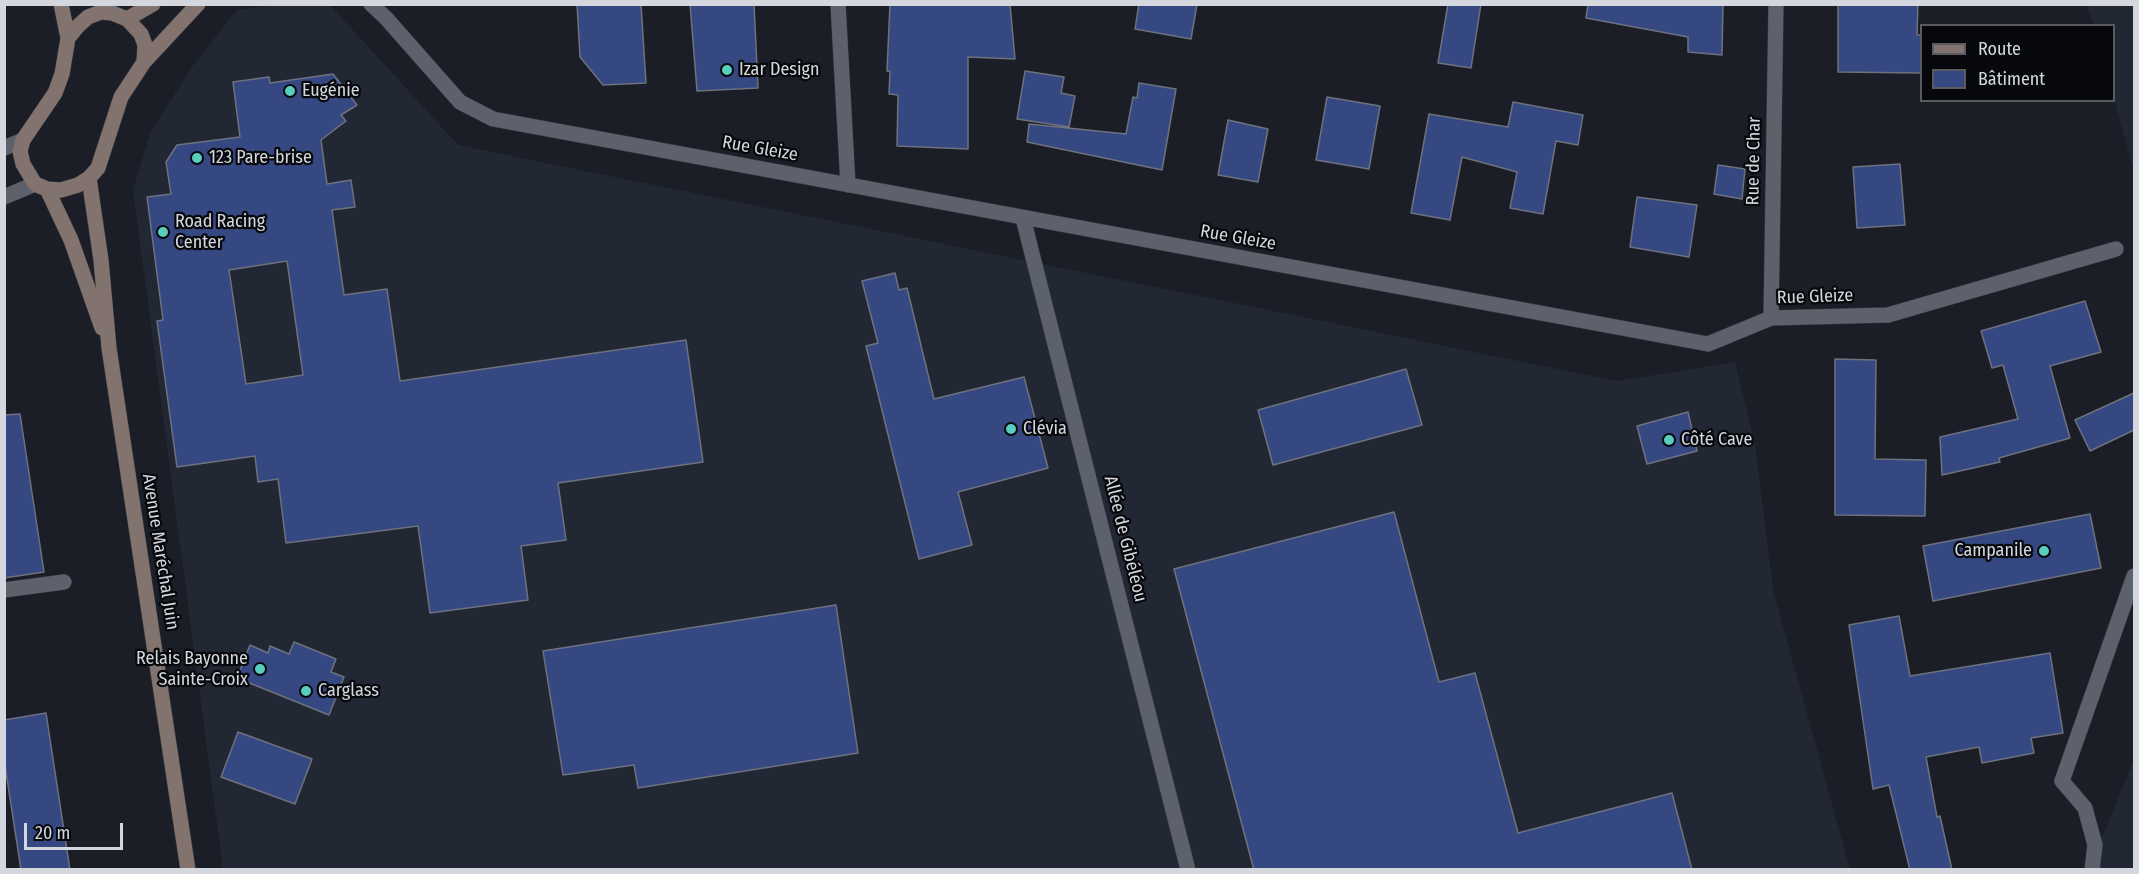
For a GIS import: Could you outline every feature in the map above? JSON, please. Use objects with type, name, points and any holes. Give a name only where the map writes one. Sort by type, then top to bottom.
[{"type":"main road","points":[[23,140],[55,93],[62,74],[68,38],[61,4]]},
{"type":"main road","points":[[127,19],[153,4]]},
{"type":"main road","points":[[41,187],[61,190],[78,185],[98,168],[121,97],[144,62],[198,4]]},
{"type":"main road","points":[[68,38],[88,17],[109,9],[127,19],[141,34],[145,45],[144,62]]},
{"type":"main road","name":"Avenue Maréchal Juin","points":[[23,140],[20,152],[23,164],[41,187],[71,240],[109,348]]},
{"type":"main road","name":"Avenue Maréchal Juin","points":[[89,178],[101,260],[109,348],[188,870]]},
{"type":"street","name":"Rue Gleize","points":[[370,4],[386,11],[460,102],[493,119],[1708,344],[1771,318],[1888,315],[2116,249]]},
{"type":"street","points":[[838,4],[848,185]]},
{"type":"street","name":"Rue de Char","points":[[1771,318],[1776,4]]},
{"type":"street","points":[[4,148],[23,140]]},
{"type":"street","points":[[4,197],[41,187]]},
{"type":"street","name":"Allée de Gibéléou","points":[[1023,218],[1188,870]]},
{"type":"street","points":[[2092,870],[2095,845],[2085,808],[2062,781],[2134,576]]},
{"type":"street","points":[[4,590],[64,582]]},
{"type":"shaded area","points":[[273,5],[330,5],[458,145],[1617,381],[1735,362],[1755,445],[1773,590],[1850,869],[223,869],[133,190],[151,131],[194,64],[237,10]]},
{"type":"shaded area","points":[[2087,5],[2134,5],[2134,172],[2115,102],[2115,24],[2093,24]]},
{"type":"shaded area","points":[[2134,759],[2134,869],[2089,869]]},
{"type":"building","points":[[577,4],[641,4],[646,83],[603,85],[580,57]]},
{"type":"building","points":[[690,4],[754,4],[758,88],[697,91]]},
{"type":"building","points":[[890,4],[1010,4],[1015,59],[968,57],[968,149],[897,146],[898,95],[889,94],[890,71],[887,71]]},
{"type":"building","points":[[1139,4],[1197,4],[1191,39],[1135,29]]},
{"type":"building","points":[[1448,4],[1481,4],[1471,68],[1438,63]]},
{"type":"building","points":[[1588,4],[1723,4],[1722,55],[1688,52],[1688,37],[1586,18]]},
{"type":"building","points":[[1838,4],[1918,4],[1917,35],[1920,35],[1920,73],[1838,72]]},
{"type":"building","points":[[1025,71],[1064,77],[1061,93],[1075,96],[1069,127],[1017,119]]},
{"type":"building","points":[[333,74],[357,105],[341,115],[346,121],[321,140],[327,184],[351,180],[355,207],[332,210],[344,295],[387,289],[400,381],[686,340],[703,462],[558,483],[566,540],[521,546],[528,600],[430,613],[418,526],[286,543],[278,479],[258,482],[255,456],[177,467],[157,321],[163,320],[147,197],[171,194],[166,162],[177,145],[240,137],[233,82],[269,77],[270,83]],"holes":[[[287,261],[303,375],[246,384],[229,270]]]},
{"type":"building","points":[[1139,83],[1176,89],[1162,170],[1027,142],[1029,124],[1126,134],[1133,97],[1137,98]]},
{"type":"building","points":[[1327,97],[1380,106],[1369,169],[1316,160]]},
{"type":"building","points":[[1513,102],[1583,115],[1578,145],[1556,141],[1543,214],[1510,208],[1517,172],[1462,157],[1450,220],[1411,213],[1429,114],[1508,127]]},
{"type":"building","points":[[1228,120],[1268,129],[1258,182],[1218,175]]},
{"type":"building","points":[[1900,164],[1905,225],[1857,228],[1853,167]]},
{"type":"building","points":[[1718,165],[1745,169],[1742,199],[1714,194]]},
{"type":"building","points":[[1637,197],[1697,205],[1689,257],[1630,247]]},
{"type":"building","points":[[895,273],[899,290],[907,288],[934,399],[1024,377],[1048,468],[958,492],[972,545],[919,559],[866,346],[878,343],[862,281]]},
{"type":"building","points":[[2085,301],[2101,352],[2050,366],[2070,438],[1999,458],[2000,462],[1942,475],[1940,437],[2018,419],[2003,365],[1992,368],[1981,331]]},
{"type":"building","points":[[1835,359],[1876,360],[1875,459],[1926,460],[1925,516],[1835,515]]},
{"type":"building","points":[[1406,369],[1422,425],[1273,465],[1258,410]]},
{"type":"building","points":[[2134,393],[2134,430],[2090,451],[2075,420]]},
{"type":"building","points":[[1688,412],[1697,451],[1647,464],[1637,426]]},
{"type":"building","points":[[20,414],[44,572],[4,578],[4,415]]},
{"type":"building","points":[[1394,512],[1439,682],[1475,673],[1518,833],[1672,793],[1692,870],[1254,870],[1174,569]]},
{"type":"building","points":[[2090,514],[2101,568],[1933,601],[1923,546]]},
{"type":"building","points":[[836,605],[858,753],[638,788],[634,765],[563,775],[543,651]]},
{"type":"building","points":[[1899,616],[1910,676],[2050,653],[2063,733],[2031,738],[2034,753],[1982,763],[1979,747],[1926,757],[1937,817],[1940,816],[1952,870],[1910,870],[1889,785],[1873,789],[1849,625]]},
{"type":"building","points":[[294,642],[336,659],[331,672],[344,677],[329,715],[237,678],[250,645],[268,653],[270,646],[289,654]]},
{"type":"building","points":[[46,713],[70,870],[21,870],[4,759],[4,720]]},
{"type":"building","points":[[238,732],[312,759],[295,804],[221,777]]},
{"type":"place","name":"Izar Design","points":[[727,70]]},
{"type":"place","name":"Eugénie","points":[[290,91]]},
{"type":"place","name":"123 Pare-brise","points":[[197,158]]},
{"type":"place","name":"Road Racing Center","points":[[163,232]]},
{"type":"place","name":"Clévia","points":[[1011,429]]},
{"type":"place","name":"Côté Cave","points":[[1669,440]]},
{"type":"place","name":"Campanile","points":[[2044,551]]},
{"type":"place","name":"Relais Bayonne Sainte-Croix","points":[[260,669]]},
{"type":"place","name":"Carglass","points":[[306,691]]}]
